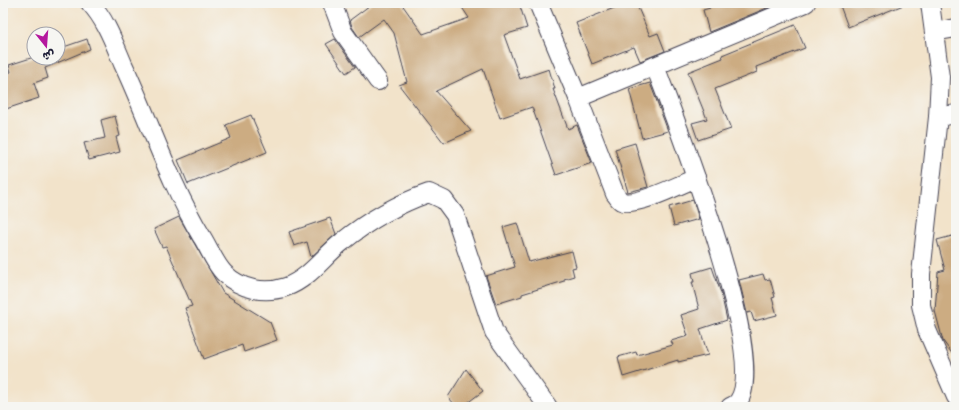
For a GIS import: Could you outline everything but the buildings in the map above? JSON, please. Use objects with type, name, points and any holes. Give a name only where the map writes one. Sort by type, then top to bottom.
[{"type":"street","points":[[90,3],[100,14],[135,89],[172,182],[193,222],[223,273],[234,281],[258,291],[272,290],[288,286],[322,262],[341,243],[374,218],[407,200],[429,193],[444,200],[455,215],[494,332],[548,407]]},
{"type":"street","points":[[332,3],[343,32],[378,81]]},
{"type":"street","points":[[538,3],[578,98],[615,194],[620,200],[626,202],[637,201],[696,178]]},
{"type":"street","points":[[930,3],[940,77],[938,117],[920,274],[921,305],[927,330],[956,397]]},
{"type":"street","points":[[578,98],[802,4]]},
{"type":"street","points":[[934,32],[956,28]]},
{"type":"street","points":[[655,66],[696,178],[721,253],[739,320],[744,376],[738,403],[730,407]]},
{"type":"street","points":[[938,117],[956,114]]}]
